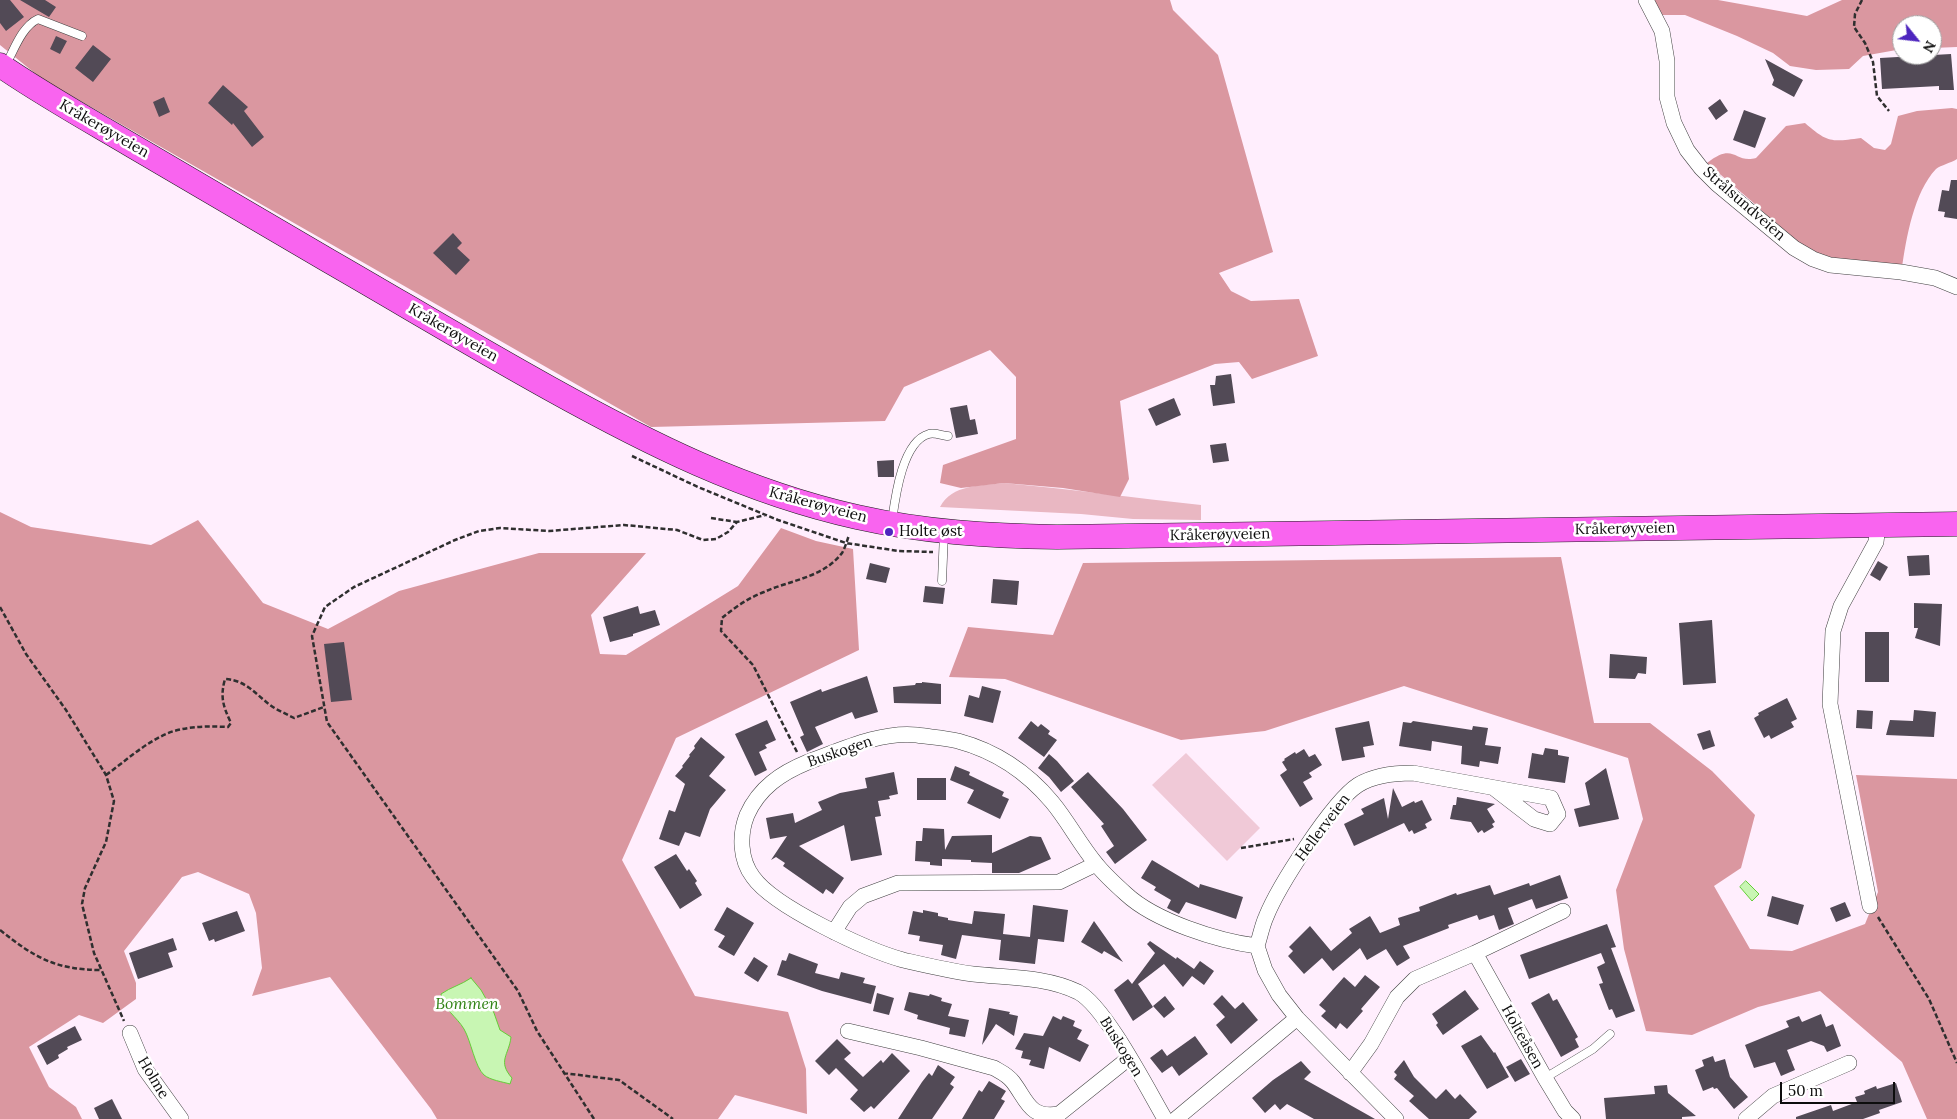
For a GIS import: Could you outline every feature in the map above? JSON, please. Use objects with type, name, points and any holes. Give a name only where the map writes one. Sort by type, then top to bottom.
[{"type":"main road","name":"Kråkerøyveien","points":[[2,66],[52,98],[316,253],[626,431],[677,456],[757,488],[857,517],[944,531],[1009,536],[1057,537],[1957,524]]},
{"type":"street","name":"Strålsundveien","points":[[1646,0],[1662,31],[1667,60],[1667,97],[1674,123],[1687,150],[1717,184],[1794,248],[1813,259],[1830,265],[1901,272],[1936,278],[1957,287]]},
{"type":"street","points":[[1870,906],[1830,704],[1833,631],[1841,606],[1876,542],[1878,525]]},
{"type":"street","name":"Buskogen","points":[[1165,1119],[1108,1024],[1092,1003],[1080,994],[1054,983],[970,973],[904,960],[877,952],[834,932],[776,898],[754,878],[744,859],[742,835],[745,820],[753,802],[764,786],[802,765],[866,740],[909,734],[957,741],[983,750],[1011,764],[1030,778],[1052,802],[1096,864],[1127,896],[1148,912],[1215,938],[1235,944],[1257,946]]},
{"type":"street","name":"Hellerveien","points":[[1257,946],[1266,916],[1293,866],[1345,795],[1359,784],[1393,773],[1413,773],[1495,789]]},
{"type":"street","points":[[834,932],[850,907],[863,896],[898,883],[1059,882],[1096,864]]},
{"type":"street","points":[[1350,1073],[1371,1044],[1397,997],[1415,979],[1563,911]]},
{"type":"street","points":[[1257,946],[1265,970],[1279,996],[1297,1018],[1396,1119]]},
{"type":"street","name":"Holteåsen","points":[[1475,953],[1544,1078],[1565,1111],[1573,1119]]},
{"type":"street","points":[[1176,1119],[1297,1018]]},
{"type":"street","points":[[848,1031],[994,1068],[1004,1073],[1014,1082],[1027,1106],[1040,1115],[1049,1117],[1059,1114],[1129,1058]]},
{"type":"street","name":"Holme","points":[[130,1033],[145,1069],[181,1119]]},
{"type":"street","points":[[1746,1119],[1773,1096],[1849,1063]]},
{"type":"lane","points":[[2,66],[24,31],[31,22],[38,19],[82,36]]},
{"type":"lane","points":[[892,523],[896,495],[909,452],[920,439],[929,433],[948,436]]},
{"type":"lane","points":[[942,581],[944,531]]},
{"type":"lane","points":[[1544,1078],[1593,1049],[1610,1034]]},
{"type":"path","points":[[1862,0],[1855,14],[1854,27],[1873,62],[1878,96],[1889,111]]},
{"type":"path","points":[[711,518],[738,522],[767,515]]},
{"type":"path","points":[[778,520],[846,543],[843,552],[828,567],[763,592],[735,608],[722,618],[721,631],[753,665],[793,742],[802,765]]},
{"type":"path","points":[[594,1119],[538,1031],[518,991],[327,722],[312,636],[325,607],[354,587],[455,540],[479,531],[500,528],[549,531],[624,524],[677,530],[703,540],[716,539],[728,532],[738,522]]},
{"type":"path","points":[[0,607],[26,654],[66,710],[106,776],[114,801],[106,842],[84,888],[82,904],[94,953],[130,1033]]},
{"type":"path","points":[[106,776],[145,747],[174,732],[202,726],[228,727],[231,723],[224,710],[221,692],[225,679],[236,680],[252,688],[275,708],[294,718],[324,707]]},
{"type":"path","points":[[1241,848],[1290,839],[1313,839]]},
{"type":"path","points":[[1870,906],[1928,999],[1957,1063]]},
{"type":"path","points":[[0,930],[38,958],[78,970],[102,970]]},
{"type":"path","points":[[563,1073],[619,1080],[673,1119]]},
{"type":"shaded area","points":[[0,0],[1170,0],[1173,10],[1218,55],[1273,252],[1219,273],[1231,291],[1251,301],[1299,299],[1318,356],[1252,379],[1239,362],[1215,364],[1120,401],[1129,479],[1120,497],[1063,488],[1004,483],[961,488],[940,483],[943,465],[1016,439],[1016,377],[990,350],[904,387],[885,421],[651,427],[42,79],[0,45]]},
{"type":"shaded area","points":[[1651,0],[1718,0],[1807,16],[1842,0],[1957,0],[1957,47],[1942,48],[1942,15],[1892,15],[1892,51],[1863,56],[1849,69],[1816,70],[1790,66],[1773,53],[1685,15],[1658,15]]},
{"type":"shaded area","points":[[1957,109],[1957,159],[1936,169],[1922,190],[1912,216],[1902,268],[1831,262],[1793,241],[1756,205],[1707,163],[1716,157],[1729,153],[1743,158],[1756,158],[1786,126],[1805,123],[1830,140],[1861,138],[1874,148],[1885,150],[1891,144],[1898,116],[1917,111]]},
{"type":"shaded area","points":[[1004,483],[1201,505],[1201,520],[1133,519],[1081,514],[940,507],[945,499],[959,490]]},
{"type":"shaded area","points":[[0,512],[31,527],[151,545],[198,520],[263,603],[328,629],[399,591],[539,553],[646,553],[591,615],[600,654],[626,655],[738,586],[781,528],[816,541],[853,549],[859,650],[676,738],[622,860],[695,996],[788,1012],[806,1069],[807,1114],[735,1095],[718,1119],[437,1119],[330,977],[252,996],[262,968],[256,913],[249,894],[198,872],[182,877],[124,951],[136,983],[136,999],[103,1023],[79,1015],[29,1047],[49,1087],[76,1107],[82,1119],[0,1119]]},
{"type":"shaded area","points":[[1561,557],[1594,723],[1650,723],[1712,771],[1755,815],[1741,868],[1714,886],[1750,949],[1792,951],[1865,924],[1878,892],[1856,775],[1957,779],[1957,1119],[1927,1119],[1902,1062],[1820,991],[1758,1007],[1692,1035],[1646,1031],[1624,949],[1616,890],[1643,819],[1628,758],[1404,686],[1265,731],[1181,740],[1005,679],[949,677],[968,627],[1053,635],[1083,563]]},
{"type":"shaded area","points":[[1186,753],[1260,828],[1227,861],[1152,785]]},
{"type":"water","points":[[1746,881],[1759,894],[1752,901],[1740,887]]},
{"type":"water","name":"Bommen","points":[[471,978],[481,990],[494,1013],[500,1030],[511,1037],[505,1058],[505,1067],[512,1078],[510,1084],[484,1075],[464,1029],[447,1009],[442,999],[441,994]]},
{"type":"building","points":[[0,0],[10,0],[24,17],[6,31],[0,23]]},
{"type":"building","points":[[20,0],[45,0],[56,7],[49,17]]},
{"type":"building","points":[[56,36],[67,41],[60,54],[50,49]]},
{"type":"building","points":[[93,45],[111,59],[93,82],[75,68]]},
{"type":"building","points":[[1951,54],[1954,90],[1939,90],[1939,86],[1882,89],[1880,58],[1892,57],[1892,65],[1942,65],[1942,55]]},
{"type":"building","points":[[1765,59],[1803,80],[1794,97],[1772,85],[1774,80]]},
{"type":"building","points":[[223,85],[248,107],[244,111],[264,137],[252,147],[233,123],[232,125],[208,103]]},
{"type":"building","points":[[164,97],[170,112],[159,117],[153,102]]},
{"type":"building","points":[[1720,99],[1728,111],[1716,120],[1708,108]]},
{"type":"building","points":[[1744,110],[1766,118],[1755,148],[1733,140]]},
{"type":"building","points":[[1951,180],[1957,180],[1957,219],[1944,217],[1945,212],[1938,211],[1942,190],[1949,191]]},
{"type":"building","points":[[453,233],[462,243],[457,248],[470,260],[456,275],[433,253]]},
{"type":"building","points":[[1231,374],[1235,403],[1213,406],[1210,385],[1215,385],[1216,376]]},
{"type":"building","points":[[1174,398],[1181,415],[1156,426],[1148,409]]},
{"type":"building","points":[[967,405],[970,420],[975,419],[978,434],[956,438],[950,408]]},
{"type":"building","points":[[1226,443],[1229,461],[1213,463],[1210,445]]},
{"type":"building","points":[[894,460],[894,477],[878,477],[877,461]]},
{"type":"building","points":[[1929,555],[1930,575],[1909,576],[1907,556]]},
{"type":"building","points":[[1878,561],[1888,567],[1880,581],[1870,575]]},
{"type":"building","points":[[870,563],[890,568],[886,583],[866,579]]},
{"type":"building","points":[[993,579],[1019,581],[1017,605],[991,603]]},
{"type":"building","points":[[925,586],[945,588],[943,604],[923,602]]},
{"type":"building","points":[[1914,603],[1942,604],[1940,646],[1915,638],[1918,628],[1914,628]]},
{"type":"building","points":[[638,606],[640,614],[655,610],[660,625],[633,634],[633,636],[610,642],[603,617]]},
{"type":"building","points":[[1712,620],[1716,683],[1683,685],[1679,623]]},
{"type":"building","points":[[1865,632],[1889,632],[1889,682],[1865,682]]},
{"type":"building","points":[[344,642],[352,700],[331,702],[324,644]]},
{"type":"building","points":[[1610,654],[1647,657],[1646,674],[1638,673],[1635,679],[1609,678]]},
{"type":"building","points":[[867,676],[878,712],[855,719],[852,712],[815,727],[823,744],[807,752],[800,737],[804,735],[790,702],[821,689],[822,692]]},
{"type":"building","points":[[922,682],[941,684],[941,704],[894,703],[893,687],[915,685]]},
{"type":"building","points":[[982,686],[1001,691],[993,723],[964,716],[969,695],[979,698]]},
{"type":"building","points":[[1787,698],[1797,719],[1791,722],[1794,727],[1771,739],[1769,735],[1764,738],[1754,718],[1759,715],[1758,713]]},
{"type":"building","points":[[1857,710],[1873,711],[1872,729],[1856,728]]},
{"type":"building","points":[[1914,710],[1936,712],[1934,737],[1886,735],[1890,720],[1913,721]]},
{"type":"building","points":[[767,720],[776,740],[765,745],[767,748],[759,752],[767,770],[755,776],[735,734]]},
{"type":"building","points":[[1031,721],[1038,727],[1041,724],[1050,731],[1048,734],[1057,740],[1044,757],[1018,738]]},
{"type":"building","points":[[1369,721],[1374,745],[1363,747],[1365,757],[1342,761],[1335,728]]},
{"type":"building","points":[[1413,721],[1472,730],[1473,726],[1488,728],[1485,745],[1501,747],[1498,764],[1480,761],[1479,767],[1461,764],[1462,746],[1432,741],[1431,751],[1399,746],[1403,722],[1411,723]]},
{"type":"building","points":[[1710,730],[1715,746],[1703,750],[1697,734]]},
{"type":"building","points":[[701,737],[725,757],[709,776],[726,790],[710,809],[700,837],[685,832],[679,846],[659,839],[669,810],[675,812],[685,784],[675,776],[683,767]]},
{"type":"building","points":[[1545,748],[1558,750],[1558,755],[1569,757],[1565,783],[1528,778],[1532,753],[1543,755]]},
{"type":"building","points":[[1304,749],[1309,757],[1315,754],[1322,765],[1309,773],[1312,777],[1303,782],[1313,799],[1300,807],[1280,775],[1287,770],[1282,762],[1284,759]]},
{"type":"building","points":[[1049,754],[1074,781],[1061,792],[1049,777],[1038,768]]},
{"type":"building","points":[[955,766],[970,772],[969,775],[1004,792],[1002,796],[1009,799],[1000,819],[967,803],[974,790],[950,780]]},
{"type":"building","points":[[1606,768],[1619,819],[1579,827],[1574,809],[1590,805],[1585,783]]},
{"type":"building","points":[[894,772],[898,794],[889,796],[890,799],[878,801],[881,816],[875,817],[882,855],[851,861],[844,825],[799,846],[844,878],[833,894],[826,889],[823,894],[783,866],[785,863],[776,857],[771,860],[787,836],[770,839],[766,818],[793,813],[795,823],[822,810],[818,802],[840,793],[867,788],[865,778]]},
{"type":"building","points":[[1088,772],[1123,809],[1147,840],[1115,864],[1106,852],[1114,846],[1101,826],[1104,824],[1071,787]]},
{"type":"building","points":[[917,778],[946,778],[946,800],[917,800]]},
{"type":"building","points":[[1393,788],[1402,807],[1414,801],[1415,803],[1422,800],[1432,820],[1425,824],[1427,828],[1414,834],[1412,830],[1409,832],[1404,823],[1354,846],[1344,824],[1364,814],[1361,809],[1384,798],[1388,819]]},
{"type":"building","points":[[1457,797],[1495,804],[1487,809],[1495,822],[1492,824],[1494,827],[1484,833],[1482,830],[1478,833],[1471,822],[1450,819]]},
{"type":"building","points":[[923,828],[944,829],[945,850],[952,836],[992,835],[992,853],[1030,836],[1041,837],[1051,859],[1019,873],[992,873],[992,863],[971,862],[971,860],[942,859],[942,866],[930,865],[930,862],[915,861],[916,841],[922,841]]},
{"type":"building","points":[[676,854],[687,871],[689,869],[697,881],[695,883],[702,895],[680,909],[654,867]]},
{"type":"building","points":[[1152,860],[1199,888],[1200,884],[1243,897],[1236,919],[1186,902],[1179,914],[1167,908],[1171,900],[1154,890],[1156,887],[1141,878]]},
{"type":"building","points":[[1560,875],[1568,898],[1536,909],[1532,899],[1508,908],[1514,924],[1499,930],[1494,915],[1479,920],[1477,915],[1448,925],[1449,928],[1403,946],[1410,958],[1397,966],[1386,949],[1367,960],[1360,948],[1333,971],[1322,958],[1304,974],[1288,956],[1293,951],[1289,947],[1310,926],[1331,951],[1352,933],[1349,929],[1370,916],[1380,933],[1400,925],[1398,918],[1420,911],[1419,907],[1456,893],[1457,895],[1490,885],[1494,895],[1529,883],[1530,886]]},
{"type":"building","points":[[1772,896],[1804,905],[1798,925],[1767,916]]},
{"type":"building","points":[[1845,902],[1851,916],[1836,922],[1830,908]]},
{"type":"building","points":[[1033,905],[1068,910],[1064,942],[1038,939],[1035,964],[999,960],[1001,940],[962,935],[956,959],[941,955],[943,945],[919,941],[920,936],[908,934],[913,911],[923,913],[923,910],[938,913],[938,916],[948,918],[948,920],[972,924],[974,911],[1005,914],[1003,934],[1030,937]]},
{"type":"building","points":[[727,907],[754,923],[734,956],[718,947],[725,936],[714,930]]},
{"type":"building","points":[[237,911],[245,931],[215,942],[214,939],[209,941],[202,923]]},
{"type":"building","points":[[1094,921],[1123,962],[1104,951],[1102,954],[1081,942]]},
{"type":"building","points":[[1607,924],[1616,947],[1611,948],[1635,1011],[1616,1018],[1612,1009],[1609,1010],[1599,984],[1603,983],[1597,967],[1605,963],[1601,953],[1529,979],[1520,955]]},
{"type":"building","points":[[173,938],[177,950],[168,953],[173,967],[138,979],[129,953]]},
{"type":"building","points":[[1150,941],[1194,969],[1200,961],[1214,971],[1204,985],[1192,976],[1183,987],[1164,964],[1138,984],[1153,1007],[1133,1021],[1114,990],[1128,979],[1132,984],[1155,953],[1147,944]]},
{"type":"building","points":[[789,953],[818,964],[815,973],[839,979],[841,972],[865,978],[863,983],[876,986],[871,1004],[822,991],[777,975],[782,960],[786,961]]},
{"type":"building","points":[[754,957],[768,966],[758,982],[744,973]]},
{"type":"building","points":[[1365,975],[1380,987],[1347,1029],[1340,1023],[1336,1029],[1321,1016],[1326,1011],[1319,1005],[1344,977],[1355,987]]},
{"type":"building","points":[[1465,990],[1479,1009],[1443,1035],[1436,1025],[1438,1023],[1432,1014]]},
{"type":"building","points":[[909,992],[929,996],[930,994],[942,998],[941,1001],[952,1004],[948,1016],[969,1020],[965,1037],[949,1034],[950,1028],[917,1019],[918,1015],[904,1010]]},
{"type":"building","points":[[877,993],[894,998],[889,1015],[873,1011]]},
{"type":"building","points":[[1549,993],[1553,1001],[1557,999],[1578,1037],[1575,1039],[1579,1047],[1561,1057],[1531,1003]]},
{"type":"building","points":[[1222,995],[1235,1009],[1243,1002],[1258,1020],[1231,1044],[1216,1025],[1225,1017],[1213,1004]]},
{"type":"building","points":[[1165,996],[1175,1009],[1164,1018],[1153,1006]]},
{"type":"building","points":[[989,1008],[1010,1012],[1009,1014],[1018,1016],[1014,1036],[996,1024],[982,1045]]},
{"type":"building","points":[[1821,1014],[1826,1027],[1833,1024],[1841,1046],[1827,1052],[1824,1046],[1811,1041],[1787,1050],[1795,1070],[1781,1076],[1775,1062],[1754,1068],[1745,1045],[1789,1027],[1786,1021],[1799,1016],[1802,1022]]},
{"type":"building","points":[[1053,1016],[1061,1020],[1063,1016],[1075,1021],[1073,1026],[1082,1030],[1077,1039],[1089,1045],[1080,1062],[1049,1047],[1044,1069],[1029,1065],[1031,1060],[1021,1058],[1023,1051],[1015,1049],[1024,1033],[1043,1036]]},
{"type":"building","points":[[75,1026],[82,1040],[67,1047],[68,1049],[58,1055],[59,1058],[47,1065],[37,1046]]},
{"type":"building","points":[[1481,1035],[1495,1052],[1509,1077],[1487,1089],[1461,1046]]},
{"type":"building","points":[[1195,1036],[1208,1054],[1179,1076],[1172,1066],[1162,1073],[1150,1058],[1162,1049],[1167,1056]]},
{"type":"building","points":[[837,1039],[851,1053],[844,1059],[863,1077],[881,1060],[883,1063],[892,1053],[910,1071],[874,1109],[871,1106],[864,1112],[850,1099],[858,1090],[836,1068],[829,1075],[815,1061]]},
{"type":"building","points":[[1713,1056],[1715,1062],[1725,1059],[1730,1077],[1748,1097],[1734,1109],[1717,1088],[1714,1089],[1713,1087],[1703,1091],[1695,1070],[1704,1066],[1702,1060]]},
{"type":"building","points":[[1521,1059],[1530,1074],[1515,1082],[1506,1067]]},
{"type":"building","points":[[1404,1060],[1414,1077],[1436,1099],[1446,1089],[1455,1099],[1460,1094],[1477,1112],[1469,1119],[1429,1119],[1409,1101],[1414,1096],[1394,1079],[1397,1075],[1394,1072]]},
{"type":"building","points":[[1301,1061],[1311,1072],[1304,1079],[1375,1119],[1314,1119],[1287,1104],[1280,1110],[1275,1104],[1265,1113],[1252,1098],[1273,1080]]},
{"type":"building","points":[[938,1065],[955,1077],[950,1084],[954,1087],[932,1119],[898,1119],[922,1082],[929,1073],[932,1076]]},
{"type":"building","points":[[989,1081],[1006,1091],[1001,1099],[1005,1101],[994,1119],[962,1119],[979,1090],[982,1092]]},
{"type":"building","points":[[1896,1083],[1902,1102],[1879,1110],[1880,1113],[1863,1119],[1796,1119],[1796,1117],[1831,1105],[1833,1111],[1857,1102],[1855,1097],[1865,1094],[1864,1091],[1876,1086],[1877,1089]]},
{"type":"building","points":[[1667,1085],[1668,1093],[1696,1116],[1682,1117],[1682,1119],[1606,1119],[1604,1098],[1655,1094],[1654,1086]]},
{"type":"building","points":[[112,1099],[122,1119],[99,1119],[94,1108]]},
{"type":"place","name":"Holte øst","points":[[889,532]]}]
